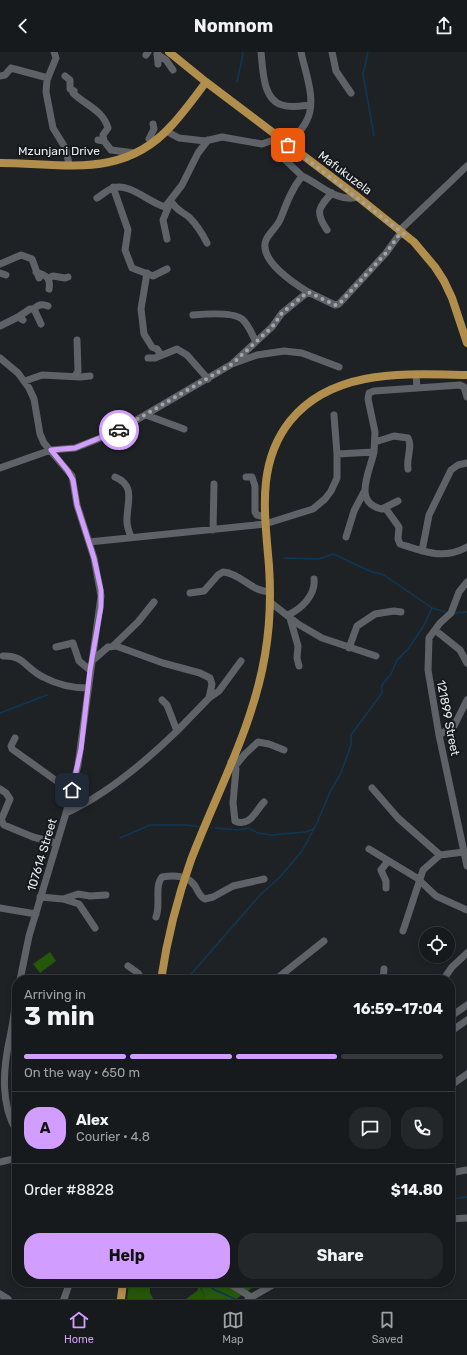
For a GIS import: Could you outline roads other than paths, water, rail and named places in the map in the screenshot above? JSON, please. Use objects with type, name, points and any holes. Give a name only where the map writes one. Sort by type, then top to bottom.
[{"type":"main road","name":"Mafukuzela","points":[[169,52],[288,145],[358,197],[402,232],[422,251],[444,281],[452,298],[467,343]]},
{"type":"main road","name":"Mzunjani Drive","points":[[0,163],[69,165],[106,164],[120,161],[137,153],[166,131],[206,82]]},
{"type":"main road","points":[[439,374],[467,369]]},
{"type":"main road","points":[[162,975],[173,917],[185,878],[233,764],[258,688],[266,655],[270,602],[265,521],[265,484],[269,460],[277,441],[299,411],[322,393],[341,384],[365,378],[416,374],[467,375]]},
{"type":"main road","points":[[121,1299],[122,1287]]},
{"type":"street","points":[[54,52],[56,58],[46,87],[53,128],[65,147],[69,165]]},
{"type":"street","points":[[261,52],[264,81],[272,97],[282,106],[310,105]]},
{"type":"street","points":[[288,145],[307,120],[310,105],[301,52]]},
{"type":"street","points":[[332,52],[336,71],[351,93]]},
{"type":"street","points":[[157,53],[158,64]]},
{"type":"street","points":[[157,53],[166,60],[173,70]]},
{"type":"street","points":[[0,76],[5,76],[11,68],[48,78]]},
{"type":"street","points":[[65,76],[70,80],[70,89],[74,90],[73,93],[79,99],[91,106],[106,120],[108,128],[101,140],[111,150],[137,153]]},
{"type":"street","points":[[152,143],[149,139],[154,129],[153,124]]},
{"type":"street","points":[[166,131],[179,138],[208,140],[222,137],[262,144],[279,138]]},
{"type":"street","points":[[167,239],[163,220],[171,201],[186,179],[198,153],[208,140]]},
{"type":"street","points":[[280,155],[302,176],[332,193],[346,198],[358,197]]},
{"type":"street","points":[[302,176],[291,193],[278,224],[267,239],[265,245],[274,267],[308,292],[335,305],[339,304],[386,253],[399,235],[467,166]]},
{"type":"street","points":[[97,198],[113,187],[118,186],[134,191],[161,206],[165,206],[171,201]]},
{"type":"street","points":[[113,187],[128,230],[126,241],[127,256],[132,268],[153,276],[167,269]]},
{"type":"street","points":[[327,230],[320,220],[319,212],[323,203],[332,193]]},
{"type":"street","points":[[171,201],[177,210],[189,217],[199,229],[207,243]]},
{"type":"street","points":[[0,264],[21,255],[32,259],[38,275],[47,275],[49,289]]},
{"type":"street","points":[[147,273],[141,309],[144,334],[152,347],[157,349],[161,355]]},
{"type":"street","points":[[48,278],[53,276],[65,278],[68,276]]},
{"type":"street","points":[[232,364],[255,340],[272,327],[282,313],[308,292]]},
{"type":"street","points":[[0,326],[21,319],[30,309],[34,309],[37,306],[44,304],[48,306]]},
{"type":"street","points":[[34,309],[41,324]]},
{"type":"street","points":[[193,315],[220,314],[239,317],[246,324],[255,340]]},
{"type":"street","points":[[75,376],[78,371],[77,340]]},
{"type":"street","points":[[148,358],[155,358],[177,349],[184,352],[208,379]]},
{"type":"street","points":[[0,468],[51,450],[75,448],[116,432],[232,364],[257,354],[284,351],[302,353],[340,367]]},
{"type":"street","name":"107614 Street","points":[[0,358],[25,381],[34,399],[40,434],[44,442],[72,476],[77,505],[100,581],[101,596],[93,660],[90,670],[81,749],[66,813],[40,897],[21,975]]},
{"type":"street","points":[[416,374],[417,388]]},
{"type":"street","points":[[25,381],[42,375],[90,376]]},
{"type":"street","points":[[346,537],[354,511],[364,492],[374,452],[375,442],[368,399],[369,394],[374,391],[460,385],[464,387],[467,397]]},
{"type":"street","points":[[146,414],[184,429]]},
{"type":"street","points":[[89,542],[213,530],[307,512],[325,499],[336,478],[337,454],[334,415]]},
{"type":"street","points":[[375,442],[394,436],[408,438],[410,446],[406,459],[408,469]]},
{"type":"street","points":[[337,454],[374,452]]},
{"type":"street","points":[[422,551],[429,515],[451,470],[458,465],[467,463]]},
{"type":"street","points":[[115,477],[123,480],[129,492],[127,522],[130,537]]},
{"type":"street","points":[[246,477],[252,477],[255,483],[255,512],[265,521]]},
{"type":"street","points":[[213,530],[214,484]]},
{"type":"street","points":[[364,492],[371,503],[380,509],[386,509],[398,501]]},
{"type":"street","points":[[386,509],[399,527],[398,539],[400,544],[422,551],[452,554],[467,547]]},
{"type":"street","points":[[190,593],[204,591],[218,575],[223,572],[232,575],[258,590],[269,592]]},
{"type":"street","points":[[289,616],[296,612],[310,595],[314,586],[314,579]]},
{"type":"street","name":"121899 Street","points":[[467,582],[459,592],[449,616],[435,630],[428,641],[428,670],[438,735],[467,866]]},
{"type":"street","points":[[93,660],[108,648],[113,646],[138,622],[154,602]]},
{"type":"street","points":[[270,602],[322,638],[376,656]]},
{"type":"street","points":[[349,648],[357,626],[375,614],[394,611],[401,612]]},
{"type":"street","points":[[289,616],[296,636],[299,666]]},
{"type":"street","points":[[435,630],[460,650],[467,663]]},
{"type":"street","points":[[56,647],[73,644],[79,661],[90,670]]},
{"type":"street","points":[[113,646],[205,675],[210,678],[212,684],[209,698]]},
{"type":"street","points":[[3,656],[19,658],[32,671],[58,685],[72,688],[88,688]]},
{"type":"street","points":[[66,813],[94,799],[141,764],[178,731],[209,698],[219,691],[241,662]]},
{"type":"street","points":[[162,700],[168,705],[178,731]]},
{"type":"street","points":[[438,735],[454,726],[467,700]]},
{"type":"street","points":[[15,738],[11,746],[12,749],[58,782],[72,790]]},
{"type":"street","points":[[264,802],[249,821],[238,823],[235,821],[233,803],[236,776],[233,764],[258,742],[284,750]]},
{"type":"street","points":[[372,788],[398,818],[440,855]]},
{"type":"street","points":[[0,790],[6,793],[10,799],[1,820],[4,825],[33,837],[56,843]]},
{"type":"street","points":[[369,849],[420,880],[436,896],[467,910]]},
{"type":"street","points":[[403,931],[423,870],[440,855],[464,852]]},
{"type":"street","points":[[386,888],[386,881],[380,870],[388,860]]},
{"type":"street","points":[[156,917],[159,904],[158,889],[161,878],[175,876],[185,878],[193,883],[205,899],[213,897],[233,886],[264,879]]},
{"type":"street","points":[[63,899],[78,894],[90,896],[106,895]]},
{"type":"street","points":[[40,897],[63,899],[79,904],[95,928]]},
{"type":"street","points":[[0,908],[36,914]]},
{"type":"street","points":[[281,975],[324,941]]},
{"type":"street","points":[[446,975],[452,967],[467,953]]},
{"type":"street","points":[[128,966],[139,975]]},
{"type":"street","points":[[383,975],[384,968]]},
{"type":"street","points":[[455,1013],[467,1005]]},
{"type":"street","points":[[12,1020],[2,1067],[1,1092],[8,1116],[12,1123]]},
{"type":"street","points":[[455,1029],[466,1022]]},
{"type":"street","points":[[455,1082],[467,1074]]},
{"type":"street","points":[[0,1162],[12,1159]]},
{"type":"street","points":[[455,1172],[467,1170]]},
{"type":"street","points":[[455,1219],[467,1218]]},
{"type":"street","points":[[64,1299],[68,1287]]},
{"type":"street","points":[[234,1287],[250,1298],[269,1287]]},
{"type":"street","points":[[0,1294],[8,1299]]},
{"type":"waterway","points":[[237,82],[243,54],[242,52]]},
{"type":"waterway","points":[[368,52],[363,74],[374,136]]},
{"type":"waterway","points":[[284,558],[319,559],[333,554],[370,571],[384,575],[432,608],[449,613]]},
{"type":"waterway","points":[[190,975],[260,895],[280,877],[302,851],[317,823],[330,792],[341,773],[351,745],[351,735],[382,693],[382,685],[391,674],[397,660],[408,649],[423,627],[432,608]]},
{"type":"waterway","points":[[454,613],[467,612]]},
{"type":"waterway","points":[[0,713],[47,695]]},
{"type":"waterway","points":[[120,838],[150,825],[187,825],[200,827]]},
{"type":"waterway","points":[[215,828],[239,830],[248,828],[258,833],[271,835],[305,832],[314,829]]},
{"type":"waterway","points":[[455,1198],[467,1197]]},
{"type":"waterway","points":[[211,1287],[235,1299]]}]
